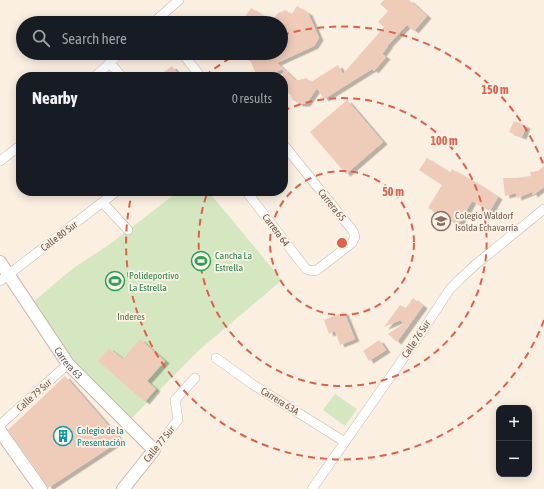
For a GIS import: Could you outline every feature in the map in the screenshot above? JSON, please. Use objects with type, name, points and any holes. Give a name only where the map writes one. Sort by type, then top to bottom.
[{"type":"street","points":[[161,16],[179,0]]},
{"type":"street","points":[[100,72],[113,60]]},
{"type":"street","points":[[188,60],[197,72]]},
{"type":"street","points":[[110,63],[118,72]]},
{"type":"street","points":[[0,161],[16,149]]},
{"type":"street","name":"Carrera 65","points":[[288,150],[353,231],[355,237],[352,243],[317,270],[312,271],[306,269]]},
{"type":"street","name":"Calle 80 Sur","points":[[4,278],[111,196]]},
{"type":"street","name":"Carrera 64","points":[[250,196],[306,269]]},
{"type":"street","points":[[103,203],[128,230]]},
{"type":"street","name":"Calle 76 Sur","points":[[312,489],[450,289],[475,265],[544,209]]},
{"type":"street","name":"Carrera 63","points":[[0,262],[4,278],[68,364],[154,450]]},
{"type":"street","name":"Carrera 63A","points":[[216,358],[252,384],[345,442]]},
{"type":"street","name":"Calle 79 Sur","points":[[0,426],[68,364]]},
{"type":"street","name":"Calle 77 Sur","points":[[123,489],[178,420],[175,400],[196,378]]},
{"type":"street","points":[[0,431],[41,489]]},
{"type":"green space","name":"Inderes","points":[[172,196],[212,196],[282,280],[198,351],[130,420],[73,360],[32,303],[72,269],[110,244]]},
{"type":"green space","points":[[335,394],[357,409],[345,426],[323,410]]},
{"type":"building","points":[[384,0],[409,0],[427,16],[414,31],[407,25],[401,31],[388,45],[382,54],[386,57],[374,71],[372,69],[324,99],[317,88],[306,104],[299,104],[292,99],[291,95],[288,93],[288,73],[296,81],[306,78],[311,82],[338,65],[343,74],[384,27],[378,22],[388,11],[380,4]]},
{"type":"building","points":[[297,6],[308,13],[319,38],[314,46],[288,58],[288,16],[276,16],[278,13],[285,10],[292,14]]},
{"type":"building","points":[[251,8],[264,16],[246,16]]},
{"type":"building","points":[[248,60],[284,60],[277,63],[286,72],[283,72],[283,69],[276,72],[255,72],[251,62]]},
{"type":"building","points":[[172,66],[176,72],[164,72]]},
{"type":"building","points":[[347,100],[383,142],[346,174],[310,132]]},
{"type":"building","points":[[514,121],[526,126],[522,137],[509,132]]},
{"type":"building","points":[[427,158],[450,173],[452,169],[498,197],[490,211],[472,201],[458,225],[428,208],[442,185],[419,170]]},
{"type":"building","points":[[544,166],[544,187],[533,195],[532,192],[517,198],[516,193],[505,196],[503,178],[531,176],[530,172],[538,171]]},
{"type":"building","points":[[413,298],[423,306],[397,342],[388,334],[403,324],[401,320],[384,327],[400,305],[406,308]]},
{"type":"building","points":[[344,312],[355,339],[340,345],[335,331],[329,334],[324,320]]},
{"type":"building","points":[[140,339],[165,361],[147,381],[156,389],[145,402],[98,361],[109,348],[123,359]]},
{"type":"building","points":[[379,340],[386,350],[369,361],[363,351]]},
{"type":"building","name":"Colegio de la Presentación","points":[[65,376],[121,440],[48,488],[8,430]]},
{"type":"place","name":"Colegio Waldorf Isolda Echavarría","points":[[441,221]]},
{"type":"place","name":"Cancha La Estrella","points":[[201,261]]},
{"type":"place","name":"Polideportivo La Estrella","points":[[115,281]]},
{"type":"place","name":"Colegio de la Presentación","points":[[63,436]]}]
